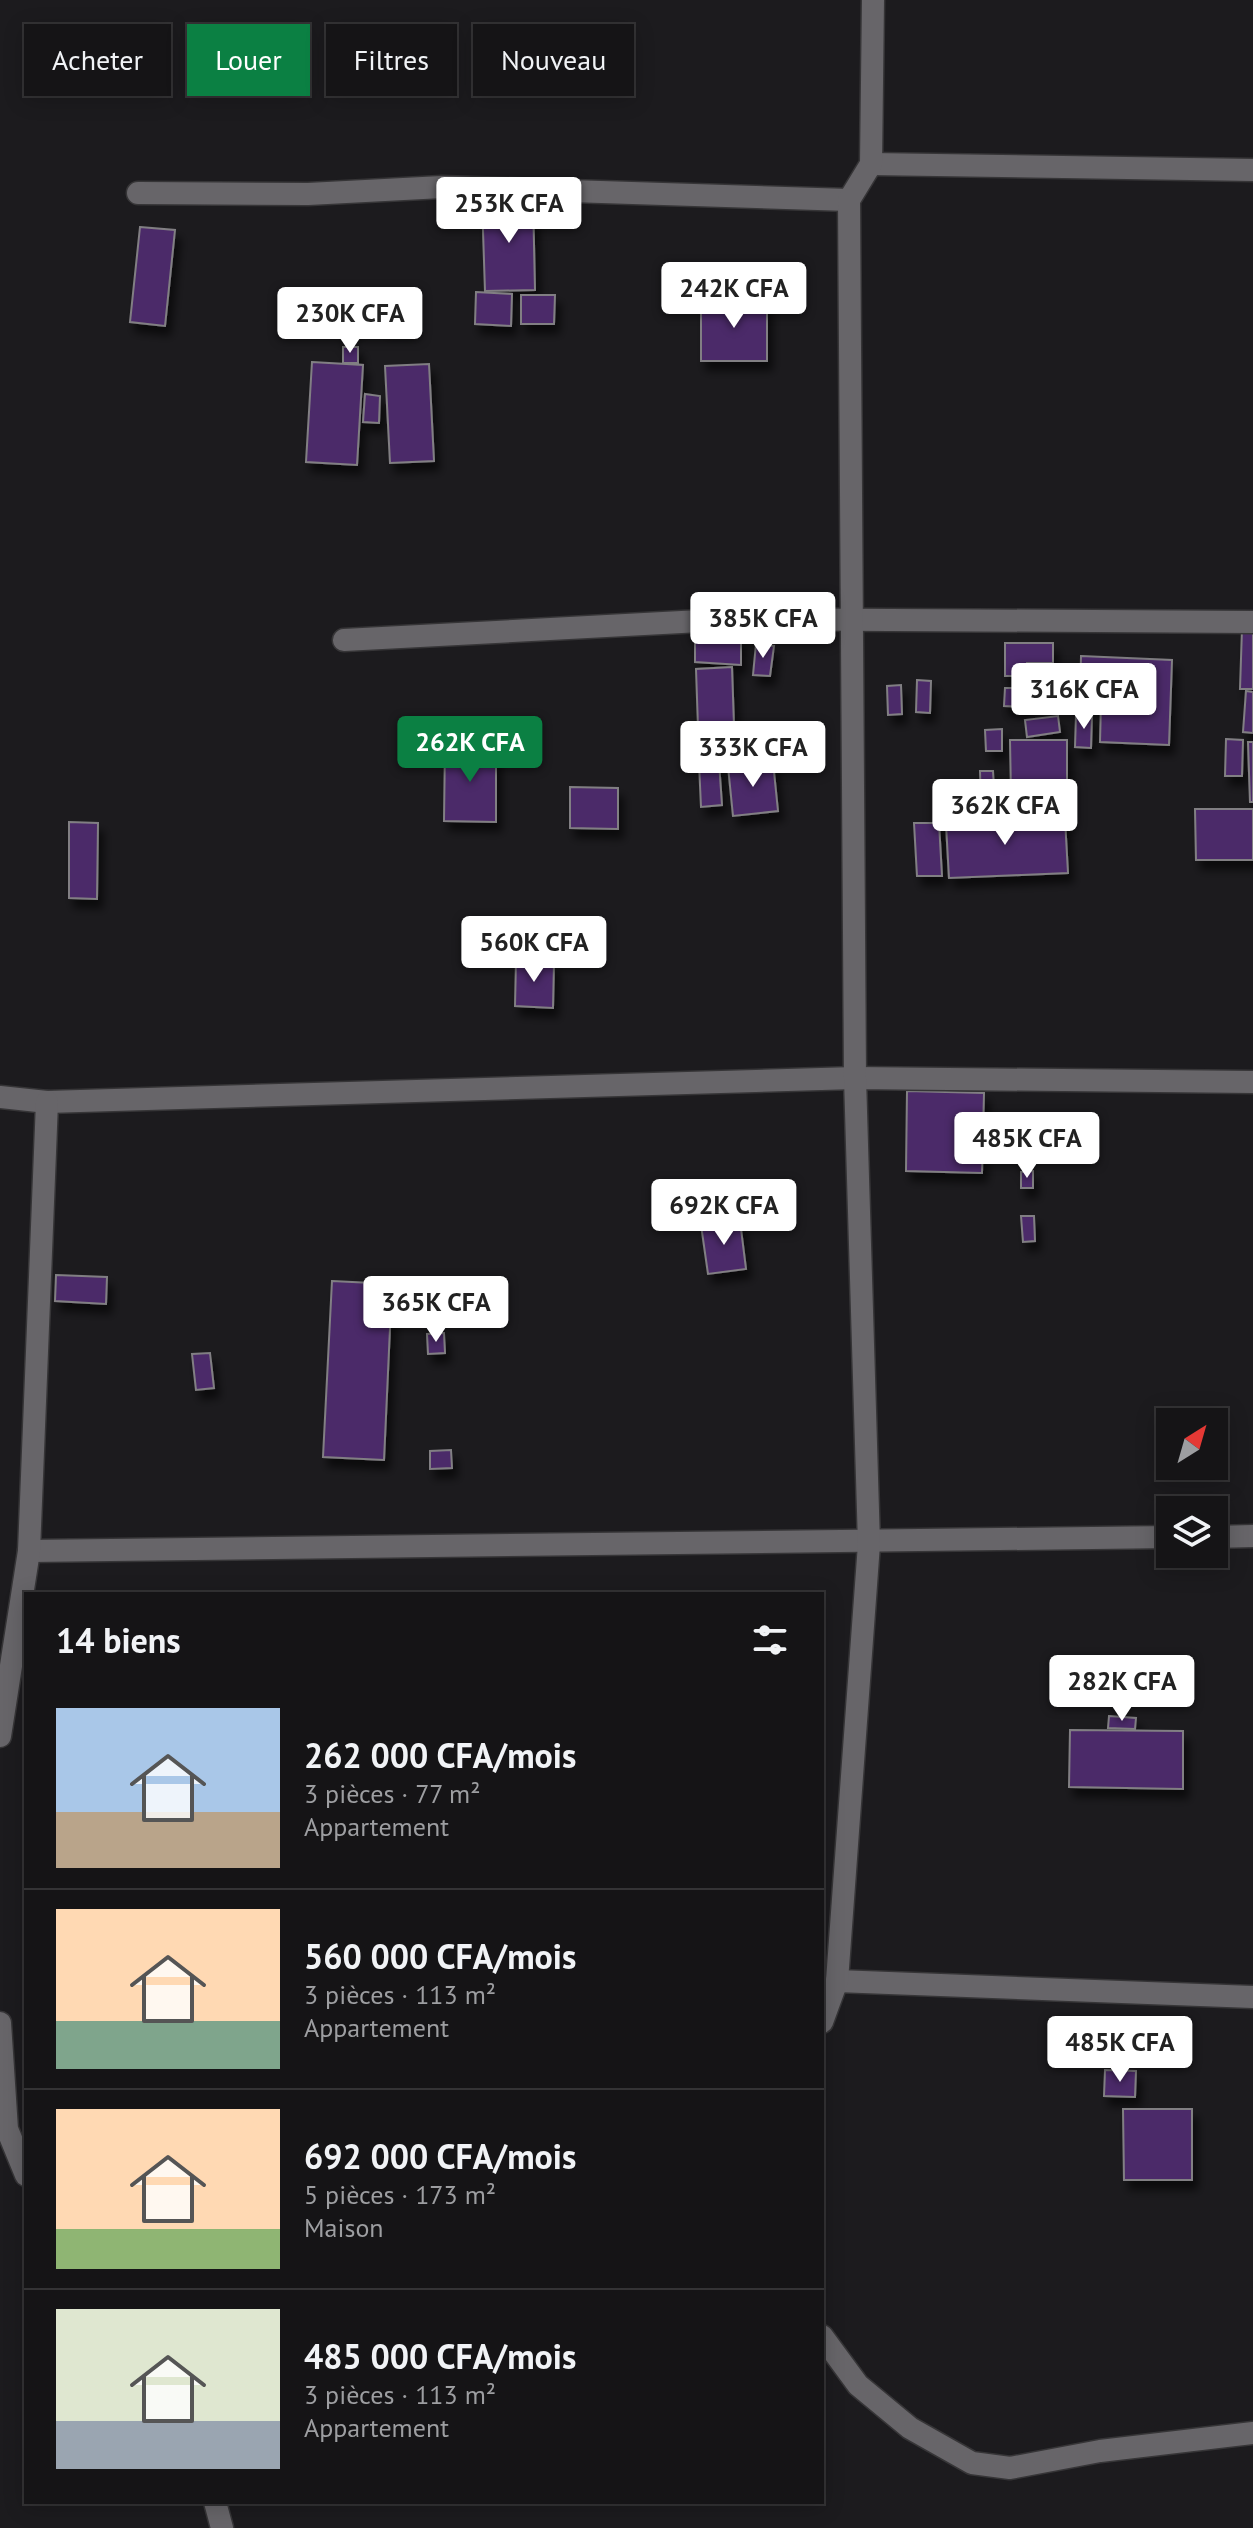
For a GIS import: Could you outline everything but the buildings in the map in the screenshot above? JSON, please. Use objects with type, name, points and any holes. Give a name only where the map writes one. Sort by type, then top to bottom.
[{"type":"street","points":[[824,2017],[837,1981],[869,1544],[855,1078],[849,200],[871,164],[873,0]]},
{"type":"street","points":[[871,164],[1253,170]]},
{"type":"street","points":[[138,193],[308,194],[442,187],[849,200]]},
{"type":"street","points":[[344,640],[738,619],[1253,622]]},
{"type":"street","points":[[0,1097],[47,1102],[855,1078],[1253,1082]]},
{"type":"street","points":[[0,1736],[29,1551],[47,1102]]},
{"type":"street","points":[[1228,1537],[1253,1536]]},
{"type":"street","points":[[29,1551],[869,1544],[1156,1537]]},
{"type":"street","points":[[837,1981],[1253,1997]]},
{"type":"street","points":[[0,2023],[7,2129],[24,2170]]},
{"type":"street","points":[[824,2339],[858,2385],[910,2428],[972,2463],[1010,2468],[1100,2451],[1253,2433]]},
{"type":"street","points":[[216,2504],[222,2528]]}]
